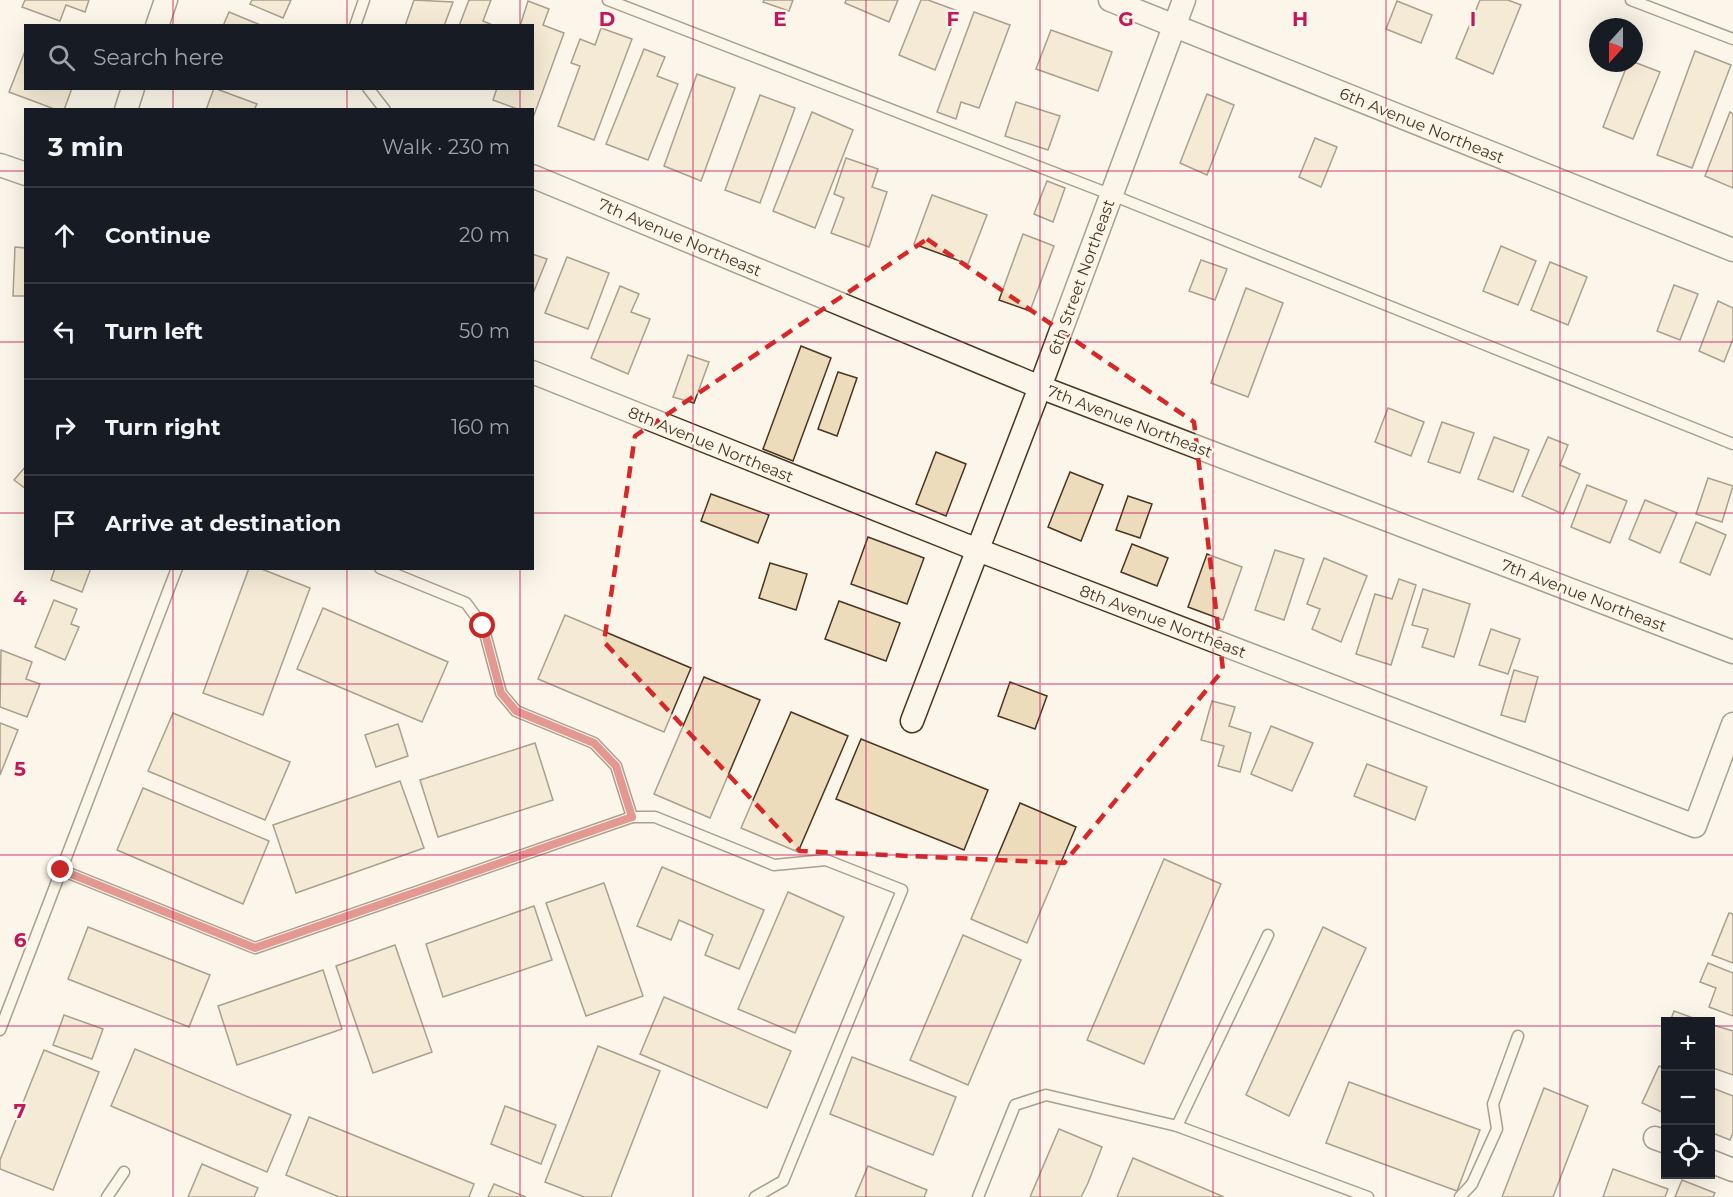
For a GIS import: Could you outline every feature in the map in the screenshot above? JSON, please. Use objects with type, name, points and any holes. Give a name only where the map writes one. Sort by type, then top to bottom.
[{"type":"street","points":[[158,24],[166,0]]},
{"type":"street","name":"6th Avenue Northeast","points":[[1110,0],[1733,250]]},
{"type":"street","name":"6th Street Northeast","points":[[912,721],[1040,387],[1184,0]]},
{"type":"street","points":[[127,108],[133,90]]},
{"type":"street","points":[[0,165],[24,173]]},
{"type":"street","name":"7th Avenue Northeast","points":[[534,177],[1040,387],[1733,652]]},
{"type":"street","name":"8th Avenue Northeast","points":[[534,373],[978,550],[1695,826],[1733,724]]},
{"type":"street","points":[[1715,1163],[1733,1170]]},
{"type":"lane","points":[[356,24],[364,0]]},
{"type":"lane","points":[[608,0],[1112,195],[1733,444]]},
{"type":"lane","points":[[1632,0],[1733,39]]},
{"type":"lane","points":[[370,90],[383,108]]},
{"type":"lane","points":[[0,1030],[176,570]]},
{"type":"lane","points":[[385,570],[466,603],[483,626],[501,693],[516,711],[594,743],[616,766],[632,817]]},
{"type":"lane","points":[[61,870],[255,948],[632,817],[656,817],[774,865],[826,860],[903,890],[783,1181],[755,1197]]},
{"type":"lane","points":[[1177,1126],[1268,935]]},
{"type":"lane","points":[[1460,1197],[1472,1184],[1497,1129],[1492,1104],[1518,1036]]},
{"type":"lane","points":[[978,1197],[1015,1105],[1046,1095],[1177,1126],[1368,1197]]},
{"type":"lane","points":[[107,1197],[124,1172]]},
{"type":"highlighted area","points":[[927,239],[1194,422],[1223,670],[1064,863],[800,851],[604,642],[635,436]]},
{"type":"building","points":[[25,0],[89,0],[85,12],[66,5],[60,21],[22,7]]},
{"type":"building","points":[[252,0],[291,0],[283,18],[250,4]]},
{"type":"building","points":[[414,0],[453,2],[445,24],[406,24]]},
{"type":"building","points":[[469,0],[491,0],[483,21],[490,24],[460,24]]},
{"type":"building","points":[[764,0],[793,0],[789,11],[763,2]]},
{"type":"building","points":[[846,0],[898,0],[889,22],[845,3]]},
{"type":"building","points":[[921,0],[928,0],[958,11],[935,70],[899,55]]},
{"type":"building","points":[[1480,0],[1508,0],[1521,5],[1493,74],[1456,58]]},
{"type":"building","points":[[528,1],[549,9],[543,25],[564,33],[534,115],[534,108],[515,108],[493,100],[496,90],[534,90],[534,24],[521,24]]},
{"type":"building","points":[[1397,1],[1432,15],[1421,43],[1386,29]]},
{"type":"building","points":[[229,12],[258,24],[224,24]]},
{"type":"building","points":[[974,12],[1010,25],[979,108],[961,102],[956,119],[937,112]]},
{"type":"building","points":[[601,28],[632,39],[594,140],[558,126],[580,66],[571,63],[580,39],[595,45]]},
{"type":"building","points":[[1051,30],[1112,52],[1098,91],[1036,69]]},
{"type":"building","points":[[644,49],[665,57],[657,76],[678,84],[648,160],[606,144]]},
{"type":"building","points":[[1695,51],[1731,65],[1692,168],[1657,155]]},
{"type":"building","points":[[24,54],[24,90],[71,90],[65,108],[52,108],[9,92]]},
{"type":"building","points":[[1643,65],[1660,72],[1633,139],[1603,127],[1624,72],[1643,72]]},
{"type":"building","points":[[697,74],[735,88],[701,181],[664,166]]},
{"type":"building","points":[[213,90],[219,90],[257,104],[255,108],[207,108]]},
{"type":"building","points":[[1207,94],[1234,105],[1207,175],[1180,163]]},
{"type":"building","points":[[760,95],[795,108],[760,203],[725,190]]},
{"type":"building","points":[[1016,102],[1060,116],[1048,150],[1005,136]]},
{"type":"building","points":[[812,112],[853,130],[815,228],[773,211]]},
{"type":"building","points":[[1730,112],[1733,114],[1733,188],[1705,176]]},
{"type":"building","points":[[1315,138],[1337,147],[1321,187],[1299,177]]},
{"type":"building","points":[[846,158],[878,169],[872,187],[887,192],[869,247],[831,233],[844,198],[834,194]]},
{"type":"building","points":[[1047,181],[1065,188],[1053,222],[1034,214]]},
{"type":"building","points":[[932,195],[987,215],[968,264],[914,244]]},
{"type":"building","points":[[1023,234],[1054,246],[1030,311],[999,300]]},
{"type":"building","points":[[1501,246],[1536,261],[1518,305],[1483,291]]},
{"type":"building","points":[[15,247],[24,248],[24,296],[13,296]]},
{"type":"building","points":[[534,255],[547,259],[534,291]]},
{"type":"building","points":[[567,257],[609,273],[588,329],[545,313]]},
{"type":"building","points":[[1201,260],[1227,269],[1215,300],[1189,291]]},
{"type":"building","points":[[1550,262],[1587,277],[1568,325],[1531,310]]},
{"type":"building","points":[[1674,285],[1698,294],[1680,340],[1657,331]]},
{"type":"building","points":[[620,286],[639,294],[631,312],[650,319],[628,374],[591,358]]},
{"type":"building","points":[[1246,288],[1283,303],[1248,397],[1211,383]]},
{"type":"building","points":[[1718,301],[1733,308],[1733,339],[1724,362],[1699,351]]},
{"type":"building","points":[[801,346],[831,358],[793,461],[763,449]]},
{"type":"building","points":[[688,355],[709,362],[694,403],[673,397]]},
{"type":"building","points":[[838,372],[857,378],[837,436],[818,429]]},
{"type":"building","points":[[1388,408],[1424,422],[1411,456],[1375,442]]},
{"type":"building","points":[[1442,422],[1474,433],[1460,473],[1428,462]]},
{"type":"building","points":[[1494,437],[1529,450],[1513,492],[1478,479]]},
{"type":"building","points":[[1548,437],[1568,445],[1560,465],[1580,474],[1563,514],[1522,496]]},
{"type":"building","points":[[936,452],[966,464],[946,516],[916,504]]},
{"type":"building","points":[[24,468],[24,488],[14,480]]},
{"type":"building","points":[[1070,472],[1103,485],[1081,541],[1048,527]]},
{"type":"building","points":[[1708,478],[1733,486],[1722,522],[1696,514]]},
{"type":"building","points":[[1587,485],[1627,501],[1610,543],[1571,527]]},
{"type":"building","points":[[711,494],[769,515],[758,543],[701,521]]},
{"type":"building","points":[[1128,496],[1152,504],[1140,538],[1116,530]]},
{"type":"building","points":[[1645,500],[1677,513],[1660,553],[1629,539]]},
{"type":"building","points":[[1696,522],[1726,535],[1710,575],[1680,562]]},
{"type":"building","points":[[868,537],[924,558],[907,604],[851,584]]},
{"type":"building","points":[[1132,544],[1168,558],[1157,586],[1121,572]]},
{"type":"building","points":[[1275,550],[1304,559],[1284,620],[1255,610]]},
{"type":"building","points":[[1207,554],[1242,567],[1223,620],[1188,607]]},
{"type":"building","points":[[1324,558],[1367,576],[1341,642],[1312,629],[1320,609],[1307,604]]},
{"type":"building","points":[[770,563],[807,574],[796,610],[759,598]]},
{"type":"building","points":[[54,570],[90,570],[82,592],[51,580]]},
{"type":"building","points":[[248,570],[264,570],[310,588],[263,715],[203,693]]},
{"type":"building","points":[[1399,579],[1416,585],[1391,665],[1356,654],[1375,594],[1392,599]]},
{"type":"building","points":[[1423,589],[1470,604],[1454,657],[1422,647],[1428,629],[1412,625]]},
{"type":"building","points":[[54,600],[77,609],[71,624],[79,627],[65,660],[35,647]]},
{"type":"building","points":[[839,601],[900,623],[886,661],[825,639]]},
{"type":"building","points":[[323,608],[448,662],[422,722],[297,669]]},
{"type":"building","points":[[565,615],[691,668],[664,732],[538,679]]},
{"type":"building","points":[[1491,629],[1520,639],[1508,674],[1479,665]]},
{"type":"building","points":[[1,650],[32,662],[26,679],[40,684],[27,717],[0,707]]},
{"type":"building","points":[[1514,670],[1538,677],[1525,722],[1501,715]]},
{"type":"building","points":[[704,677],[760,700],[710,818],[654,794]]},
{"type":"building","points":[[1010,682],[1047,696],[1035,729],[998,716]]},
{"type":"building","points":[[1212,701],[1235,707],[1229,726],[1251,733],[1240,772],[1218,766],[1224,746],[1201,740]]},
{"type":"building","points":[[791,712],[848,736],[798,852],[741,828]]},
{"type":"building","points":[[173,713],[290,762],[265,820],[148,771]]},
{"type":"building","points":[[0,723],[18,730],[0,775]]},
{"type":"building","points":[[398,724],[408,756],[376,767],[365,735]]},
{"type":"building","points":[[1271,726],[1313,743],[1292,791],[1251,774]]},
{"type":"building","points":[[861,739],[988,790],[964,850],[836,799]]},
{"type":"building","points":[[535,743],[553,800],[438,837],[420,780]]},
{"type":"building","points":[[1367,764],[1427,787],[1415,820],[1354,796]]},
{"type":"building","points":[[400,781],[424,848],[296,893],[273,825]]},
{"type":"building","points":[[143,788],[269,841],[243,904],[117,850]]},
{"type":"building","points":[[1020,803],[1076,827],[1027,943],[971,919]]},
{"type":"building","points":[[1164,859],[1221,884],[1144,1064],[1087,1040]]},
{"type":"building","points":[[662,867],[764,910],[739,969],[705,955],[713,935],[679,920],[671,940],[637,926]]},
{"type":"building","points":[[604,883],[643,996],[586,1016],[546,903]]},
{"type":"building","points":[[788,892],[844,917],[795,1033],[738,1009]]},
{"type":"building","points":[[534,906],[552,960],[443,997],[426,944]]},
{"type":"building","points":[[1729,913],[1733,914],[1733,963],[1712,955]]},
{"type":"building","points":[[88,927],[210,975],[189,1027],[68,979]]},
{"type":"building","points":[[1323,927],[1366,948],[1289,1116],[1246,1095]]},
{"type":"building","points":[[963,935],[1021,960],[968,1085],[910,1060]]},
{"type":"building","points":[[395,945],[432,1052],[373,1073],[336,966]]},
{"type":"building","points":[[1708,963],[1733,973],[1733,1016],[1709,1007],[1716,988],[1700,982]]},
{"type":"building","points":[[323,970],[342,1029],[237,1065],[218,1006]]},
{"type":"building","points":[[664,997],[791,1051],[767,1108],[640,1054]]},
{"type":"building","points":[[1674,1011],[1690,1017],[1672,1017]]},
{"type":"building","points":[[64,1015],[103,1029],[92,1059],[53,1045]]},
{"type":"building","points":[[1715,1026],[1733,1031],[1733,1075],[1715,1069]]},
{"type":"building","points":[[598,1046],[660,1071],[611,1197],[584,1197],[545,1182]]},
{"type":"building","points":[[135,1049],[291,1115],[267,1172],[111,1106]]},
{"type":"building","points":[[44,1050],[99,1072],[53,1190],[0,1169],[0,1160]]},
{"type":"building","points":[[852,1057],[956,1097],[933,1155],[830,1114]]},
{"type":"building","points":[[1659,1066],[1661,1067],[1661,1112],[1642,1103]]},
{"type":"building","points":[[1349,1082],[1480,1130],[1457,1191],[1326,1143]]},
{"type":"building","points":[[1544,1088],[1588,1106],[1553,1197],[1502,1197]]},
{"type":"building","points":[[1715,1089],[1733,1096],[1733,1133],[1730,1140],[1715,1134]]},
{"type":"building","points":[[505,1106],[556,1125],[541,1164],[491,1144]]},
{"type":"building","points":[[309,1117],[474,1184],[469,1197],[339,1197],[286,1175]]},
{"type":"building","points":[[1059,1129],[1102,1147],[1088,1183],[1081,1197],[1030,1197]]},
{"type":"building","points":[[1133,1158],[1224,1197],[1117,1197]]},
{"type":"building","points":[[202,1164],[258,1188],[254,1197],[188,1197]]},
{"type":"building","points":[[868,1166],[927,1190],[924,1197],[855,1197]]},
{"type":"building","points":[[1613,1169],[1668,1189],[1665,1197],[1603,1197]]},
{"type":"building","points":[[1682,1180],[1715,1193],[1713,1197],[1675,1197]]},
{"type":"building","points":[[494,1184],[526,1197],[488,1197]]},
{"type":"route","points":[[61,870],[255,948],[632,817],[616,766],[594,743],[516,711],[501,693],[483,626]]}]
